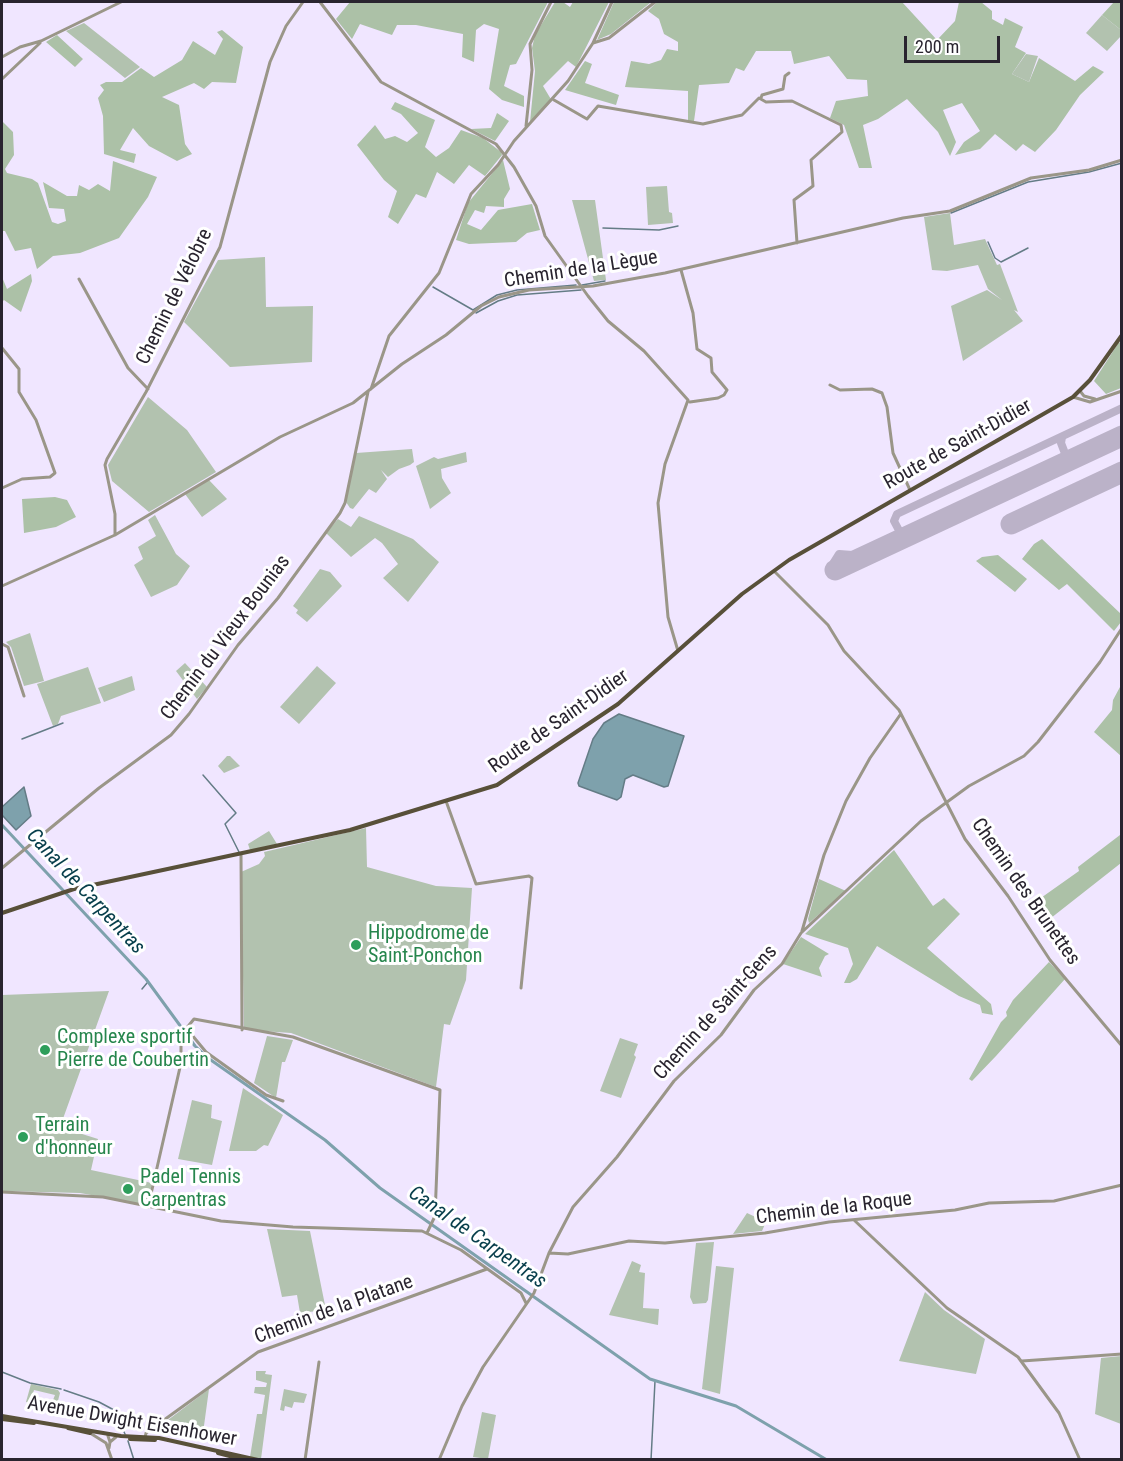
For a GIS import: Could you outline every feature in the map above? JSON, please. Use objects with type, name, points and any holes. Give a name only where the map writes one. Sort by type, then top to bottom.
[{"type":"main road","name":"Route de Saint-Didier","points":[[2,913],[65,892],[350,830],[488,789],[526,767],[618,704],[774,570],[1073,397],[1090,380],[1122,335]]},
{"type":"main road","name":"Avenue Dwight Eisenhower","points":[[2,1417],[89,1433],[175,1443],[244,1460]]},
{"type":"main road","name":"Avenue Dwight Eisenhower","points":[[2,1417],[116,1437],[145,1438],[258,1460]]},
{"type":"street","points":[[2,57],[20,47],[41,42],[121,2]]},
{"type":"street","name":"Chemin de Vélobre","points":[[115,535],[115,514],[105,465],[148,389],[220,247],[270,62],[286,26],[303,2]]},
{"type":"street","points":[[320,2],[381,82],[484,136],[505,154],[536,206],[545,236],[582,288],[608,321],[644,351],[688,400],[665,464],[658,503],[668,617],[678,651]]},
{"type":"street","points":[[525,128],[532,70],[530,44],[551,2]]},
{"type":"street","name":"Chemin du Vieux Bounias","points":[[2,868],[171,735],[241,640],[278,598],[342,509],[369,391],[389,336],[433,282],[444,263],[467,202],[525,128],[554,100],[593,43],[612,2]]},
{"type":"street","points":[[593,43],[609,38],[655,2]]},
{"type":"street","points":[[2,79],[41,42]]},
{"type":"street","points":[[554,100],[588,119],[598,106],[703,124],[742,115],[762,95],[783,89],[785,76],[789,73]]},
{"type":"street","points":[[760,98],[766,102],[798,103],[843,127],[842,132],[813,156],[810,165],[813,186],[794,200],[797,243]]},
{"type":"street","name":"Chemin de la Lègue","points":[[2,586],[115,535],[280,438],[353,403],[402,363],[446,335],[488,302],[529,290],[582,288],[681,270],[903,218],[950,211],[1031,178],[1089,170],[1122,159]]},
{"type":"street","points":[[681,270],[693,313],[697,349],[711,358],[712,372],[727,390],[724,396],[718,398],[690,402]]},
{"type":"street","points":[[79,279],[128,368],[148,389]]},
{"type":"street","points":[[2,348],[19,369],[20,392],[36,420],[55,473],[50,477],[22,479],[2,488]]},
{"type":"street","points":[[830,385],[840,390],[872,388],[882,393],[888,407],[893,453],[910,490]]},
{"type":"street","points":[[1080,391],[1084,396],[1097,399]]},
{"type":"street","points":[[1073,397],[1086,403],[1122,391]]},
{"type":"street","points":[[782,577],[783,564]]},
{"type":"street","name":"Chemin des Brunettes","points":[[774,570],[828,625],[844,651],[900,714],[948,802],[965,839],[1003,888],[1050,960],[1122,1046]]},
{"type":"street","name":"Chemin de Saint-Gens","points":[[439,1460],[470,1391],[499,1341],[532,1296],[549,1253],[580,1196],[617,1157],[682,1070],[721,1035],[754,990],[782,964],[801,933],[921,821],[969,786],[1024,756],[1038,742],[1100,662],[1122,627]]},
{"type":"street","points":[[2,644],[8,647],[24,696]]},
{"type":"street","points":[[801,933],[824,855],[846,801],[870,758],[900,714]]},
{"type":"street","points":[[446,801],[476,884],[529,876],[532,879],[521,988]]},
{"type":"street","points":[[241,854],[242,1030]]},
{"type":"street","points":[[148,1207],[181,1063],[182,1033],[194,1019],[242,1030],[293,1037],[440,1090],[431,1225],[427,1233]]},
{"type":"street","points":[[187,1029],[206,1052],[266,1095],[276,1101],[283,1101]]},
{"type":"street","name":"Chemin de la Roque","points":[[549,1253],[568,1254],[629,1241],[665,1243],[765,1233],[854,1220],[947,1211],[989,1203],[1054,1201],[1122,1185]]},
{"type":"street","points":[[2,1192],[82,1195],[221,1221],[293,1227],[408,1228],[427,1233],[453,1245],[521,1293],[526,1303]]},
{"type":"street","points":[[854,1220],[947,1308],[1005,1347],[1021,1361],[1059,1413],[1080,1460]]},
{"type":"street","name":"Chemin de la Platane","points":[[145,1438],[258,1352],[487,1269]]},
{"type":"street","points":[[1021,1361],[1122,1354]]},
{"type":"street","points":[[305,1460],[319,1362]]},
{"type":"street","points":[[89,1433],[108,1442]]},
{"type":"street","points":[[108,1435],[112,1460]]},
{"type":"street","points":[[108,1442],[116,1437]]},
{"type":"green space","points":[[350,2],[548,2],[516,64],[510,65],[504,86],[524,96],[524,107],[502,100],[489,89],[499,29],[484,24],[476,30],[474,62],[462,57],[463,34],[416,25],[397,25],[392,35],[360,24],[352,39],[336,19]]},
{"type":"green space","points":[[555,2],[563,2],[570,7],[573,2],[609,2],[576,67],[568,61],[543,86],[552,101],[530,122],[535,71],[532,48],[535,35]]},
{"type":"green space","points":[[614,2],[650,3],[611,34],[597,40]]},
{"type":"green space","points":[[657,2],[902,2],[937,40],[955,21],[959,2],[981,2],[992,11],[992,19],[1003,25],[1005,18],[1023,27],[1015,47],[1026,53],[1012,74],[1029,82],[1039,58],[1075,81],[1093,66],[1104,72],[1080,95],[1056,130],[1035,152],[1023,144],[1016,151],[995,134],[980,149],[955,155],[964,142],[980,131],[962,103],[943,110],[956,142],[950,156],[938,132],[907,99],[878,119],[863,125],[872,168],[859,168],[844,125],[830,118],[836,101],[868,96],[867,80],[847,79],[829,56],[794,64],[791,51],[756,51],[744,71],[736,68],[729,83],[699,85],[694,121],[688,121],[688,91],[625,87],[631,61],[649,64],[661,60],[667,49],[678,51],[678,42],[664,34],[659,19],[648,11]]},
{"type":"green space","points":[[1114,2],[1121,2],[1121,30],[1102,15]]},
{"type":"green space","points":[[1102,15],[1121,30],[1121,36],[1107,51],[1086,33]]},
{"type":"green space","points":[[84,23],[140,67],[125,78],[66,31]]},
{"type":"green space","points":[[222,30],[243,47],[236,83],[212,82],[204,89],[194,83],[162,97],[179,105],[185,144],[192,154],[177,161],[149,146],[133,128],[120,150],[136,154],[134,163],[104,154],[103,116],[98,98],[104,90],[100,85],[106,82],[122,82],[141,68],[154,77],[182,60],[193,41],[215,55],[223,39],[217,32]]},
{"type":"green space","points":[[57,35],[83,59],[75,67],[46,42]]},
{"type":"green space","points":[[1026,54],[1038,56],[1029,82],[1012,74]]},
{"type":"green space","points":[[585,61],[592,64],[585,83],[619,95],[616,105],[565,90]]},
{"type":"green space","points":[[395,102],[435,120],[425,147],[436,157],[449,148],[461,130],[483,138],[502,155],[485,176],[469,165],[454,184],[437,172],[426,198],[416,194],[398,224],[388,217],[397,191],[384,180],[357,145],[375,125],[385,139],[395,136],[407,142],[418,133],[401,114],[391,109]]},
{"type":"green space","points":[[497,113],[509,121],[495,141],[471,129],[491,128]]},
{"type":"green space","points":[[2,121],[13,132],[14,155],[5,169],[7,173],[32,179],[38,183],[52,222],[58,224],[66,221],[64,209],[49,208],[43,182],[67,196],[77,196],[79,185],[89,190],[98,184],[110,191],[113,161],[157,177],[148,197],[119,238],[80,253],[53,256],[37,269],[31,248],[15,251],[5,231],[2,231]]},
{"type":"green space","points":[[503,160],[510,189],[504,199],[504,207],[486,206],[484,213],[475,210],[467,224],[481,230],[498,210],[532,204],[540,230],[527,233],[516,242],[469,244],[456,240],[468,203]]},
{"type":"green space","points":[[667,186],[669,212],[672,213],[673,223],[648,225],[646,187]]},
{"type":"green space","points":[[572,200],[595,200],[606,280],[594,281]]},
{"type":"green space","points":[[950,213],[954,245],[985,239],[997,265],[1000,264],[1018,312],[1014,310],[1023,321],[963,361],[951,306],[987,290],[1002,300],[988,289],[978,265],[947,271],[932,270],[924,217]]},
{"type":"green space","points":[[265,257],[266,307],[313,306],[312,362],[230,367],[184,322],[218,260]]},
{"type":"green space","points":[[31,274],[32,281],[21,312],[4,300],[2,302],[2,277],[7,289]]},
{"type":"green space","points":[[1119,342],[1121,344],[1121,388],[1106,394],[1094,381]]},
{"type":"green space","points":[[148,397],[187,430],[216,472],[149,512],[112,481],[108,465]]},
{"type":"green space","points":[[412,449],[414,462],[388,477],[381,470],[387,479],[376,493],[369,489],[353,509],[350,508],[346,502],[356,453]]},
{"type":"green space","points":[[466,452],[467,462],[441,469],[442,478],[451,493],[430,509],[416,466],[434,457],[438,459]]},
{"type":"green space","points":[[209,480],[227,499],[202,517],[185,494]]},
{"type":"green space","points":[[55,497],[67,500],[76,517],[56,527],[24,533],[22,499]]},
{"type":"green space","points":[[155,515],[176,554],[190,566],[177,585],[151,597],[134,565],[143,559],[138,547],[156,536],[148,520]]},
{"type":"green space","points":[[359,516],[413,539],[439,562],[408,602],[383,578],[398,564],[382,543],[375,538],[351,557],[326,533],[338,519],[351,527]]},
{"type":"green space","points":[[1042,539],[1121,614],[1121,622],[1114,631],[1067,584],[1059,590],[1022,559],[1034,544]]},
{"type":"green space","points":[[998,555],[1027,579],[1015,592],[976,561],[982,557]]},
{"type":"green space","points":[[320,569],[330,572],[342,586],[307,622],[296,613],[298,610],[293,606]]},
{"type":"green space","points":[[30,633],[44,681],[24,686],[11,647],[6,642]]},
{"type":"green space","points":[[185,663],[207,687],[197,699],[176,671]]},
{"type":"green space","points":[[317,666],[336,683],[299,724],[280,707]]},
{"type":"green space","points":[[88,667],[101,703],[61,716],[58,724],[53,726],[37,684]]},
{"type":"green space","points":[[132,676],[135,690],[104,702],[98,688]]},
{"type":"green space","points":[[1120,687],[1122,688],[1121,756],[1094,732],[1112,710],[1113,700]]},
{"type":"green space","points":[[227,756],[230,756],[240,766],[224,773],[218,766]]},
{"type":"green space","name":"Hippodrome de Saint-Ponchon","points":[[366,828],[367,867],[436,886],[472,888],[466,980],[450,1025],[444,1024],[436,1087],[291,1033],[248,1030],[244,1027],[241,872],[259,864],[265,856],[264,852]]},
{"type":"green space","points":[[269,831],[277,844],[250,850],[248,844]]},
{"type":"green space","points":[[1120,835],[1121,863],[1051,918],[1038,900],[1079,871],[1078,867]]},
{"type":"green space","points":[[894,850],[933,906],[944,898],[960,914],[927,948],[991,1004],[993,1015],[982,1013],[980,1005],[959,996],[877,946],[857,979],[844,983],[853,964],[848,948],[805,934]]},
{"type":"green space","points":[[819,879],[846,891],[809,923],[808,919]]},
{"type":"green space","points":[[801,937],[829,954],[825,956],[819,968],[822,977],[783,964]]},
{"type":"green space","points":[[1049,962],[1065,979],[972,1081],[969,1079],[1001,1022],[1007,1016],[1006,1012],[1013,1000]]},
{"type":"green space","name":"Complexe sportif Pierre de Coubertin","points":[[109,991],[60,1127],[98,1139],[91,1170],[152,1183],[147,1205],[80,1193],[2,1191],[2,995]]},
{"type":"green space","points":[[267,1036],[293,1040],[285,1062],[282,1062],[276,1098],[254,1083]]},
{"type":"green space","points":[[620,1038],[638,1044],[634,1055],[636,1057],[621,1098],[600,1091]]},
{"type":"green space","points":[[243,1088],[283,1115],[268,1146],[264,1145],[256,1151],[229,1151]]},
{"type":"green space","points":[[192,1100],[212,1105],[211,1118],[222,1121],[212,1165],[178,1159]]},
{"type":"green space","points":[[747,1213],[766,1222],[762,1231],[733,1234]]},
{"type":"green space","points":[[267,1229],[310,1231],[326,1310],[300,1313],[297,1295],[282,1297]]},
{"type":"green space","points":[[714,1242],[708,1300],[706,1303],[693,1304],[690,1297],[696,1243]]},
{"type":"green space","points":[[632,1261],[641,1265],[639,1272],[645,1273],[643,1308],[659,1309],[658,1325],[609,1315]]},
{"type":"green space","points":[[716,1266],[734,1268],[720,1394],[702,1389]]},
{"type":"green space","points":[[925,1292],[944,1310],[985,1339],[976,1374],[899,1361]]},
{"type":"green space","points":[[1122,1356],[1121,1424],[1095,1414],[1101,1358]]},
{"type":"green space","points":[[256,1371],[266,1371],[265,1374],[272,1375],[261,1459],[250,1457],[257,1414],[262,1414],[265,1395],[254,1393],[255,1387],[266,1387],[267,1383],[256,1380]]},
{"type":"green space","points":[[31,1384],[58,1390],[60,1393],[55,1412],[53,1400],[55,1395],[34,1390],[30,1403],[26,1402]]},
{"type":"green space","points":[[209,1389],[203,1433],[191,1431],[192,1424],[168,1420]]},
{"type":"green space","points":[[284,1389],[307,1394],[304,1403],[294,1402],[292,1408],[285,1406],[284,1411],[280,1410]]},
{"type":"green space","points":[[482,1412],[496,1415],[488,1459],[473,1457]]},
{"type":"water","points":[[619,714],[684,736],[668,786],[664,787],[633,775],[625,779],[621,797],[617,800],[579,786],[578,783],[593,739],[604,723]]},
{"type":"water","points":[[24,787],[31,816],[16,830],[2,815],[2,807]]},
{"type":"waterway","points":[[951,213],[1028,182],[1089,172],[1122,163]]},
{"type":"waterway","points":[[603,228],[659,230],[678,226]]},
{"type":"waterway","points":[[988,242],[995,258],[1001,262],[1028,248]]},
{"type":"waterway","points":[[582,285],[605,281]]},
{"type":"waterway","points":[[433,287],[473,310],[497,295],[517,290],[576,285]]},
{"type":"waterway","points":[[476,313],[498,301],[517,295],[581,290]]},
{"type":"waterway","points":[[22,739],[63,723]]},
{"type":"waterway","points":[[203,775],[236,813],[225,824],[239,852]]},
{"type":"waterway","name":"Canal de Carpentras","points":[[2,825],[146,979],[195,1046],[208,1058],[325,1140],[380,1188],[650,1379],[736,1406],[827,1460]]},
{"type":"waterway","points":[[142,989],[147,983]]},
{"type":"waterway","points":[[2,1372],[30,1383],[61,1389]]},
{"type":"waterway","points":[[651,1460],[655,1381]]},
{"type":"waterway","points":[[64,1390],[99,1402],[114,1410],[125,1434]]},
{"type":"waterway","points":[[128,1441],[134,1460]]},
{"type":"taxiway","points":[[903,538],[894,521],[897,514],[1122,408]]},
{"type":"taxiway","points":[[1062,437],[1061,443],[1066,456],[1063,464]]},
{"type":"taxiway","points":[[1066,454],[1071,458],[1077,457]]},
{"type":"taxiway","points":[[838,569],[834,562],[839,554],[866,556]]},
{"type":"runway","points":[[835,570],[1122,436]]},
{"type":"runway","points":[[1011,524],[1122,472]]},
{"type":"place","name":"Hippodrome de Saint-Ponchon","points":[[356,945]]},
{"type":"place","name":"Complexe sportif Pierre de Coubertin","points":[[45,1050]]},
{"type":"place","name":"Terrain d'honneur","points":[[23,1137]]},
{"type":"place","name":"Padel Tennis Carpentras","points":[[128,1189]]}]
